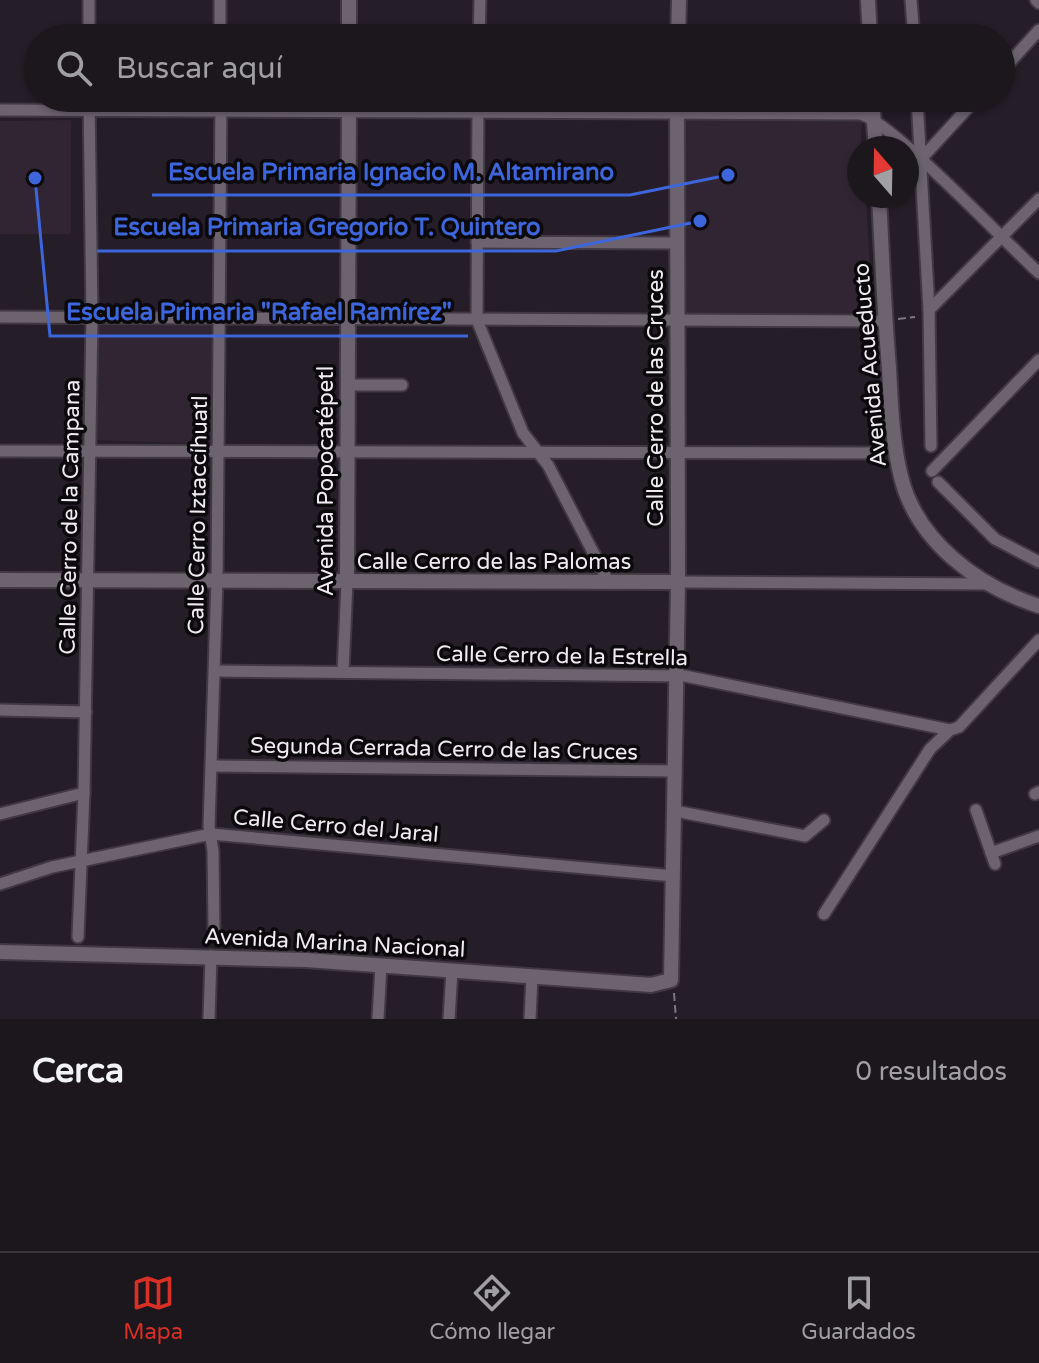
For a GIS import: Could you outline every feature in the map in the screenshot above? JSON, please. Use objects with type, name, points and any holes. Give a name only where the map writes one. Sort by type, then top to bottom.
[{"type":"street","points":[[89,0],[89,24]]},
{"type":"street","points":[[220,0],[220,24]]},
{"type":"street","points":[[349,0],[349,24]]},
{"type":"street","points":[[479,24],[480,0]]},
{"type":"street","points":[[678,24],[679,0]]},
{"type":"street","points":[[868,0],[869,24]]},
{"type":"street","points":[[911,0],[913,24]]},
{"type":"street","points":[[1015,57],[1039,30]]},
{"type":"street","points":[[0,110],[24,108]]},
{"type":"street","name":"Calle Cerro de la Campana","points":[[78,937],[86,712],[92,317],[89,112]]},
{"type":"street","name":"Calle Cerro Iztaccíhuatl","points":[[214,931],[211,834],[221,318],[221,112]]},
{"type":"street","name":"Avenida Popocatépetl","points":[[343,672],[347,582],[349,112]]},
{"type":"street","points":[[478,112],[477,320],[523,433],[548,465],[609,583]]},
{"type":"street","name":"Calle Cerro de las Cruces","points":[[667,982],[673,976],[677,675],[677,112]]},
{"type":"street","points":[[829,112],[854,113],[873,118],[921,159],[1039,273]]},
{"type":"street","points":[[873,112],[875,136]]},
{"type":"street","points":[[918,112],[929,310],[931,446]]},
{"type":"street","points":[[921,159],[964,112]]},
{"type":"street","points":[[929,310],[1039,199]]},
{"type":"street","name":"Avenida Acueducto","points":[[880,208],[896,451],[908,495],[936,540],[953,558],[988,584],[1039,606]]},
{"type":"street","points":[[477,242],[676,243]]},
{"type":"street","points":[[0,317],[885,321]]},
{"type":"street","points":[[1039,360],[935,476],[995,539],[1039,562]]},
{"type":"street","points":[[347,385],[402,385]]},
{"type":"street","points":[[0,451],[874,453]]},
{"type":"street","name":"Calle Cerro de las Palomas","points":[[0,580],[988,584]]},
{"type":"street","points":[[824,914],[917,766],[950,730],[959,727],[1039,640]]},
{"type":"street","name":"Calle Cerro de la Estrella","points":[[215,671],[677,675],[950,730]]},
{"type":"street","points":[[0,710],[86,712]]},
{"type":"street","name":"Segunda Cerrada Cerro de las Cruces","points":[[213,766],[675,771]]},
{"type":"street","points":[[0,814],[84,793]]},
{"type":"street","points":[[976,810],[993,859],[1039,836]]},
{"type":"street","points":[[675,811],[808,836],[824,820]]},
{"type":"street","name":"Calle Cerro del Jaral","points":[[0,884],[45,869],[211,834],[674,876]]},
{"type":"street","name":"Avenida Marina Nacional","points":[[0,952],[211,956],[651,985],[667,982]]},
{"type":"street","points":[[209,1019],[211,956]]},
{"type":"street","points":[[378,1019],[381,965]]},
{"type":"street","points":[[449,1019],[452,970]]},
{"type":"street","points":[[530,1019],[532,977]]},
{"type":"path","points":[[885,321],[919,316],[929,310]]},
{"type":"path","points":[[667,982],[676,1000],[676,1019]]},
{"type":"shaded area","points":[[862,117],[861,136],[847,136],[847,208],[867,208],[872,313],[677,314],[678,118]]},
{"type":"shaded area","points":[[71,120],[71,234],[0,234],[0,121]]},
{"type":"shaded area","points":[[215,323],[216,444],[92,440],[95,324]]},
{"type":"place","name":"Escuela Primaria Ignacio M. Altamirano","points":[[728,175]]},
{"type":"place","name":"Escuela Primaria \"Rafael Ramírez\"","points":[[35,178]]},
{"type":"place","name":"Escuela Primaria Gregorio T. Quintero","points":[[700,221]]}]
